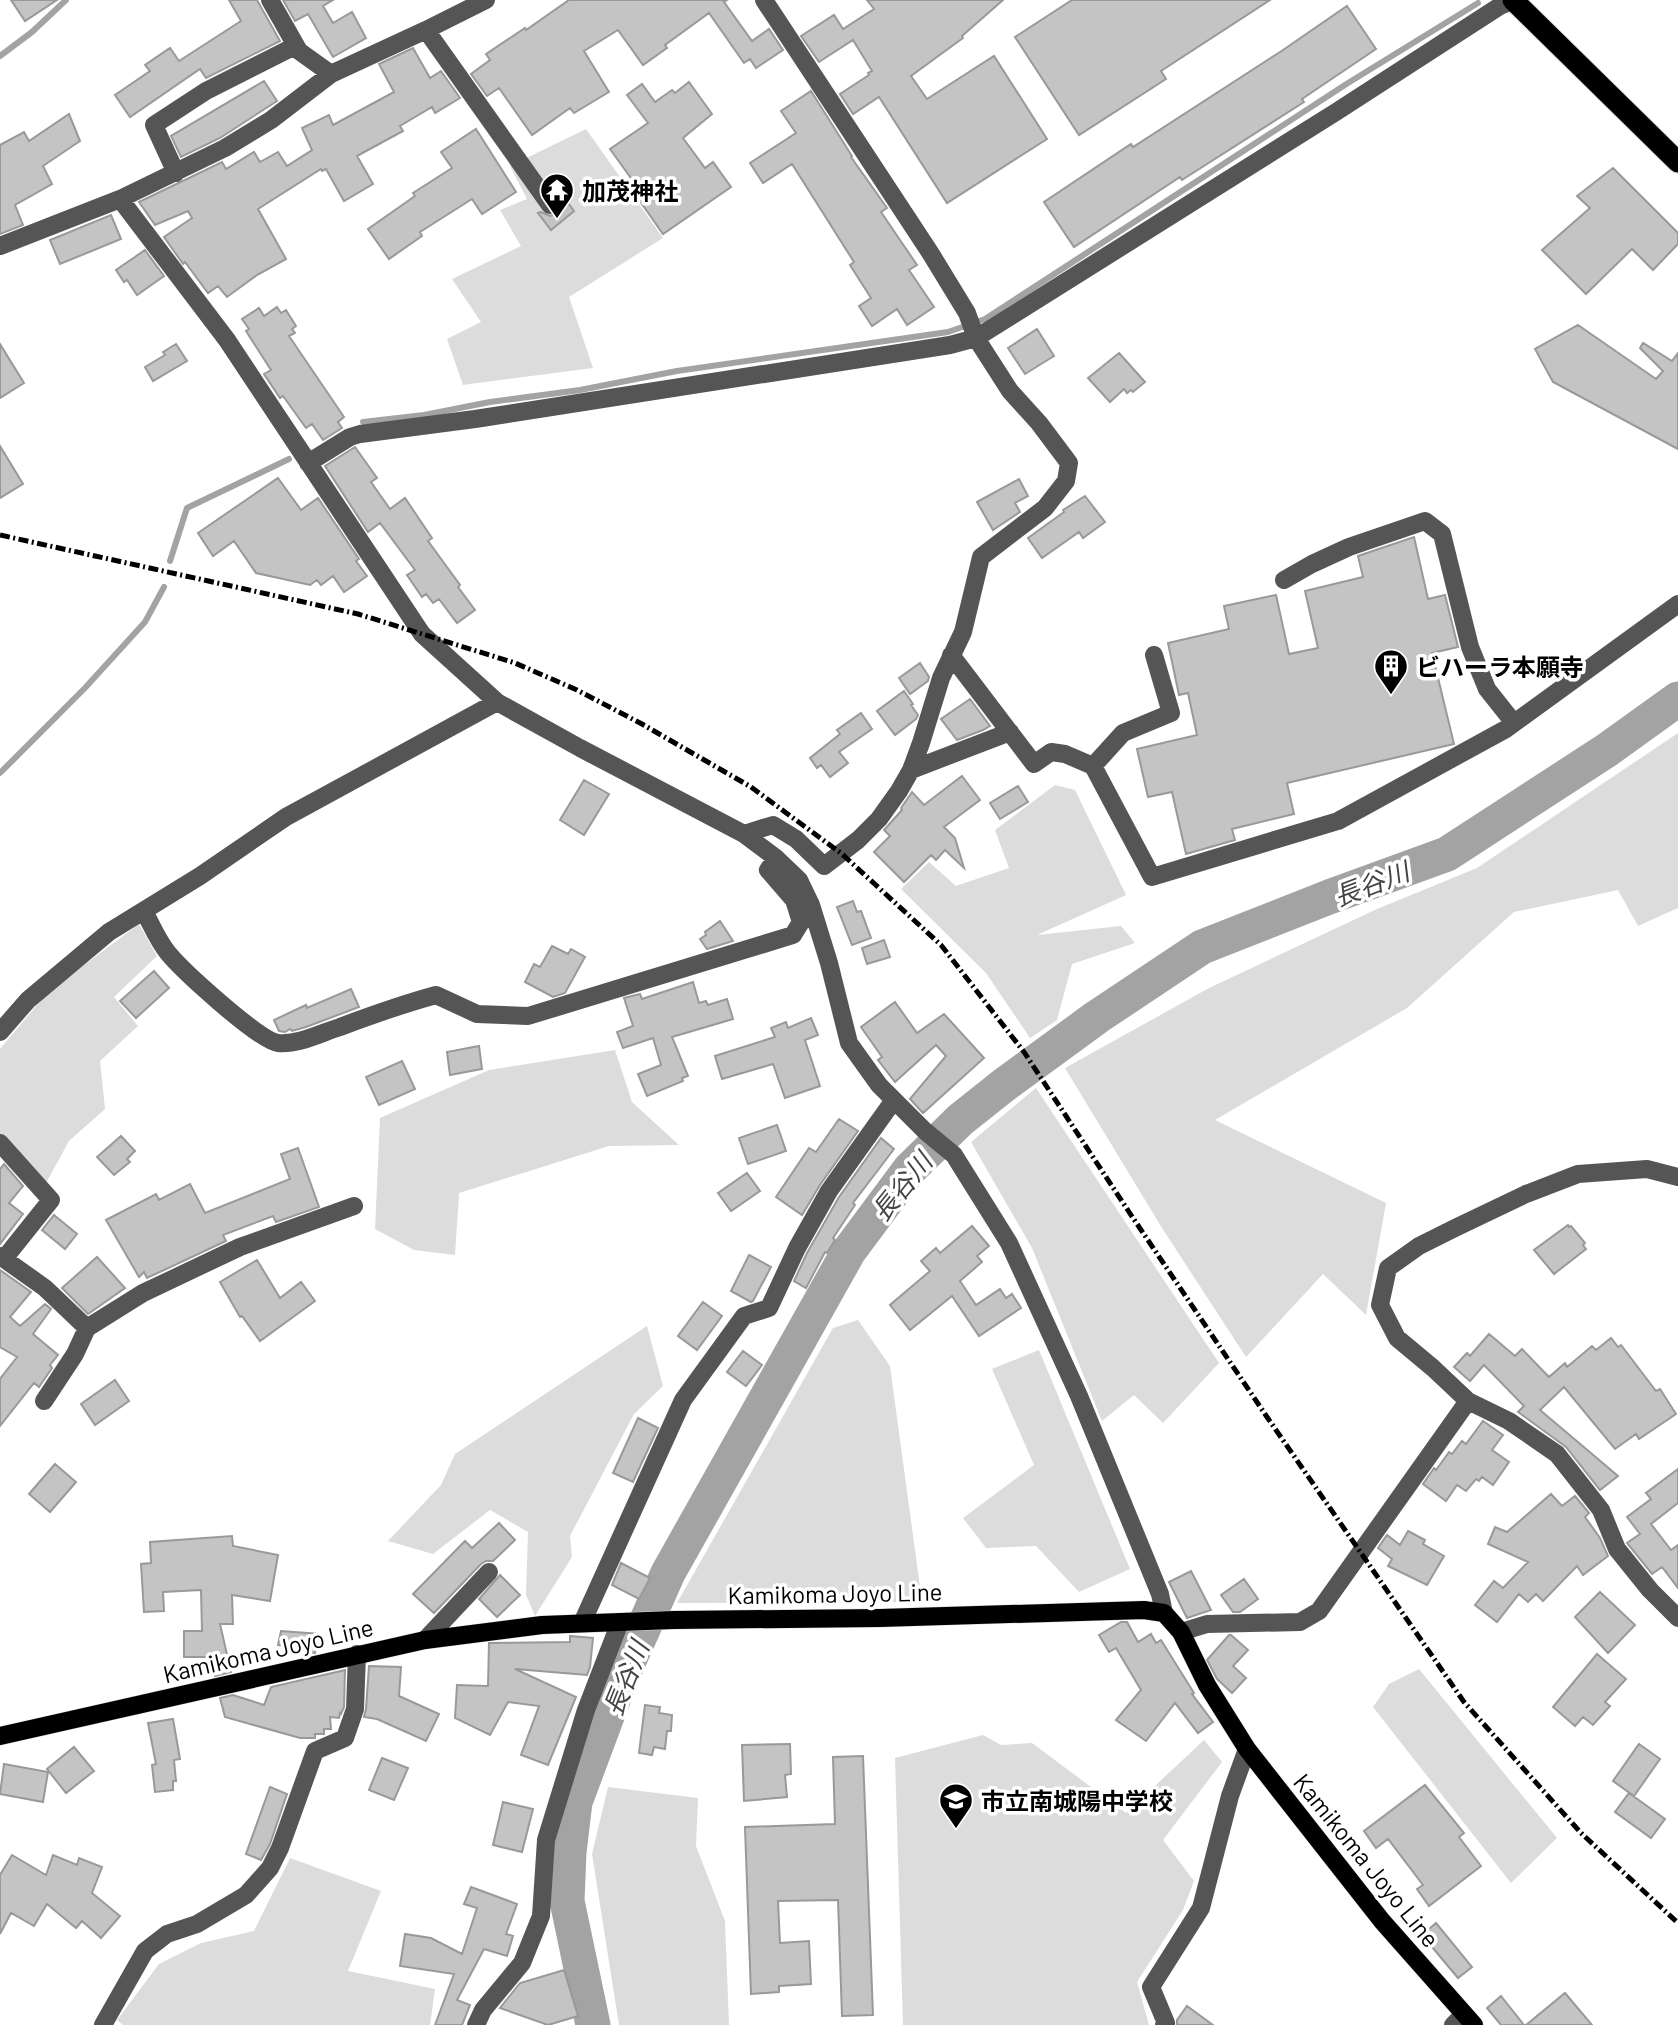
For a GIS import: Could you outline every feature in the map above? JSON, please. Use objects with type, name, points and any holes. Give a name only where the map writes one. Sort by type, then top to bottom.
[{"type":"highway","points":[[1513,0],[1678,162]]},
{"type":"main road","name":"Kamikoma Joyo Line","points":[[0,1736],[425,1640],[542,1625],[1144,1610],[1164,1613],[1181,1632],[1207,1685],[1247,1749],[1464,2021]]},
{"type":"street","points":[[270,0],[299,51],[331,74]]},
{"type":"street","points":[[0,246],[120,199],[176,173],[271,120],[331,74],[485,0]]},
{"type":"street","points":[[744,834],[773,825],[796,839],[824,866],[858,840],[879,819],[911,770],[940,678],[962,632],[981,557],[1045,508],[1066,481],[1069,463],[1039,423],[1010,391],[976,338],[967,313],[931,254],[764,0]]},
{"type":"street","points":[[308,463],[350,437],[360,434],[475,419],[950,345],[976,338],[1513,0]]},
{"type":"street","points":[[426,30],[550,205]]},
{"type":"street","points":[[176,173],[154,125],[206,91],[295,46]]},
{"type":"street","points":[[120,199],[226,340],[422,634],[497,702],[744,834],[799,880],[811,905],[829,963],[849,1043],[879,1085],[925,1131],[954,1155],[1009,1243],[1079,1396],[1160,1594],[1164,1613]]},
{"type":"street","points":[[1284,580],[1349,547],[1425,521],[1442,534],[1469,647],[1487,689],[1514,723]]},
{"type":"street","points":[[951,655],[1034,764],[1051,752],[1065,754],[1093,766],[1153,877],[1338,821],[1514,723],[1678,604]]},
{"type":"street","points":[[1093,766],[1123,733],[1171,713],[1154,655]]},
{"type":"street","points":[[0,1032],[28,1000],[109,932],[286,817],[497,702]]},
{"type":"street","points":[[911,770],[1010,732]]},
{"type":"street","points":[[144,911],[166,951],[191,977],[243,1021],[275,1043],[288,1043],[436,995],[477,1014],[528,1016],[793,936],[801,922],[793,900],[768,870],[775,858]]},
{"type":"street","points":[[582,1623],[683,1400],[744,1316],[769,1308],[797,1248],[829,1191],[894,1100]]},
{"type":"street","points":[[0,1143],[51,1200],[2,1258],[45,1288],[87,1328]]},
{"type":"street","points":[[1678,1177],[1647,1169],[1578,1174],[1526,1194],[1419,1245],[1388,1268],[1380,1305],[1397,1338],[1468,1401],[1509,1421],[1557,1454],[1601,1510],[1617,1549],[1650,1590],[1678,1618]]},
{"type":"street","points":[[44,1401],[75,1354],[87,1328],[143,1293],[240,1247],[354,1206]]},
{"type":"street","points":[[1181,1632],[1207,1624],[1300,1622],[1319,1611],[1468,1401]]},
{"type":"street","points":[[425,1640],[489,1572]]},
{"type":"street","points":[[477,2025],[483,2010],[522,1963],[541,1916],[546,1840],[586,1710],[627,1622]]},
{"type":"street","points":[[103,2025],[145,1951],[167,1934],[197,1924],[246,1895],[270,1868],[280,1848],[315,1751],[345,1738],[355,1709],[357,1654]]},
{"type":"street","points":[[1164,2025],[1166,2022],[1151,1987],[1201,1908],[1230,1796],[1247,1749]]},
{"type":"shaded area","points":[[586,129],[663,238],[569,297],[593,368],[463,385],[447,339],[481,322],[452,279],[521,246],[500,210],[527,199],[510,166]]},
{"type":"shaded area","points":[[1678,733],[1678,908],[1638,926],[1618,890],[1514,912],[1407,1008],[1215,1120],[1386,1203],[1366,1315],[1323,1274],[1246,1357],[1162,1228],[1065,1068],[1209,988],[1377,909],[1477,868]]},
{"type":"shaded area","points":[[1055,785],[1075,790],[1126,895],[1037,935],[1121,926],[1135,943],[1072,964],[1057,1020],[1030,1038],[986,973],[901,889],[929,862],[956,886],[1009,868],[995,830]]},
{"type":"shaded area","points":[[139,924],[157,956],[114,997],[138,1026],[100,1061],[105,1109],[69,1141],[45,1185],[0,1137],[0,1049],[47,993]]},
{"type":"shaded area","points":[[615,1050],[632,1102],[679,1145],[609,1146],[459,1193],[455,1255],[414,1250],[375,1229],[380,1118],[489,1070]]},
{"type":"shaded area","points":[[1036,1088],[1219,1363],[1163,1423],[1134,1395],[1102,1421],[1032,1248],[971,1142]]},
{"type":"shaded area","points":[[858,1320],[890,1366],[922,1602],[677,1603],[833,1328]]},
{"type":"shaded area","points":[[647,1326],[663,1386],[634,1414],[570,1536],[572,1557],[535,1616],[526,1595],[528,1532],[490,1510],[433,1554],[388,1541],[441,1485],[455,1454]]},
{"type":"shaded area","points":[[1039,1350],[1130,1569],[1079,1592],[1036,1546],[986,1548],[963,1518],[1034,1465],[992,1369]]},
{"type":"shaded area","points":[[1419,1669],[1557,1838],[1511,1883],[1373,1707],[1389,1684]]},
{"type":"shaded area","points":[[983,1735],[1001,1745],[1032,1743],[1126,1813],[1204,1740],[1222,1762],[1163,1840],[1194,1881],[1183,1910],[1137,1982],[1149,2025],[903,2025],[895,1758]]},
{"type":"shaded area","points":[[608,1787],[698,1798],[696,1846],[725,1921],[729,2025],[619,2025],[592,1854]]},
{"type":"shaded area","points":[[290,1858],[381,1891],[348,1971],[435,1989],[430,2025],[123,2025],[117,2020],[159,1964],[201,1943],[254,1931]]},
{"type":"building","points":[[11,0],[57,0],[25,21]]},
{"type":"building","points":[[229,0],[257,0],[280,41],[206,78],[200,69],[130,117],[115,95],[150,71],[145,65],[170,48],[179,61],[241,21]]},
{"type":"building","points":[[283,0],[333,0],[323,6],[333,23],[352,12],[366,38],[333,57],[308,14],[295,21]]},
{"type":"building","points":[[569,0],[727,0],[724,2],[752,41],[769,29],[783,50],[756,68],[750,59],[744,63],[709,13],[643,65],[618,30],[584,51],[609,92],[574,113],[570,108],[532,135],[499,88],[487,96],[471,74],[490,60],[486,54]]},
{"type":"building","points":[[867,0],[1003,0],[962,36],[963,38],[911,76],[927,99],[994,56],[1047,139],[947,203],[879,97],[853,114],[840,94],[872,71],[853,40],[819,62],[801,36],[834,15],[843,29],[874,9]]},
{"type":"building","points":[[1072,0],[1270,0],[1161,71],[1166,79],[1079,135],[1015,37]]},
{"type":"building","points":[[1347,6],[1376,49],[1302,99],[1304,102],[1182,180],[1180,177],[1074,247],[1044,202],[1131,144],[1133,147],[1283,50]]},
{"type":"building","points":[[413,48],[430,78],[441,71],[460,98],[435,113],[432,107],[400,126],[403,131],[357,156],[373,184],[344,201],[326,169],[321,169],[258,209],[286,259],[257,275],[227,297],[218,286],[208,293],[164,237],[192,218],[188,211],[155,225],[139,202],[222,162],[226,169],[254,152],[260,162],[278,152],[287,166],[312,150],[302,128],[329,115],[333,125],[394,92],[379,64]]},
{"type":"building","points":[[264,81],[277,101],[220,138],[181,157],[171,136]]},
{"type":"building","points":[[689,82],[712,114],[683,138],[705,168],[713,162],[731,187],[663,234],[628,184],[633,181],[610,149],[648,123],[627,95],[642,84],[655,102],[672,90],[675,93]]},
{"type":"building","points":[[811,91],[851,157],[887,208],[881,212],[917,265],[909,270],[934,307],[907,325],[897,309],[872,326],[859,306],[871,298],[850,265],[854,262],[792,164],[763,183],[750,163],[796,133],[781,111]]},
{"type":"building","points":[[69,114],[80,141],[43,166],[52,184],[15,205],[23,225],[0,234],[0,145],[24,132],[29,141]]},
{"type":"building","points":[[476,129],[516,192],[482,214],[472,199],[420,232],[422,236],[389,259],[368,229],[415,196],[413,193],[452,168],[441,152]]},
{"type":"building","points":[[1613,168],[1678,233],[1678,244],[1653,270],[1632,249],[1586,294],[1542,250],[1590,208],[1577,196]]},
{"type":"building","points":[[563,196],[574,211],[551,230],[538,213],[550,216],[557,214],[561,205],[559,198]]},
{"type":"building","points":[[111,215],[121,239],[60,264],[50,240]]},
{"type":"building","points":[[145,250],[164,276],[137,295],[116,270]]},
{"type":"building","points":[[277,307],[281,313],[286,310],[296,326],[292,329],[295,333],[289,336],[344,417],[338,422],[342,428],[323,440],[312,424],[306,428],[283,396],[280,398],[264,374],[271,370],[246,331],[249,329],[242,319],[259,308],[264,316]]},
{"type":"building","points":[[1578,325],[1656,379],[1663,371],[1640,348],[1643,343],[1672,361],[1678,353],[1678,449],[1553,382],[1535,349]]},
{"type":"building","points":[[1037,329],[1054,356],[1025,374],[1008,348]]},
{"type":"building","points":[[0,344],[24,383],[0,398]]},
{"type":"building","points":[[176,344],[187,361],[153,381],[145,367],[165,355],[163,352]]},
{"type":"building","points":[[1119,353],[1145,382],[1133,392],[1131,390],[1127,393],[1124,389],[1110,402],[1088,378]]},
{"type":"building","points":[[0,446],[23,484],[0,498]]},
{"type":"building","points":[[355,447],[377,478],[371,482],[390,509],[405,498],[432,538],[428,541],[475,610],[457,623],[439,599],[433,603],[426,594],[422,597],[407,575],[415,570],[380,523],[368,532],[325,466]]},
{"type":"building","points":[[278,478],[301,510],[318,498],[359,559],[356,561],[367,576],[344,592],[333,576],[321,585],[317,580],[310,585],[256,573],[234,541],[213,556],[198,533]]},
{"type":"building","points":[[1019,479],[1028,496],[1015,503],[1020,512],[993,530],[977,502]]},
{"type":"building","points":[[1085,496],[1105,522],[1083,538],[1079,532],[1042,558],[1028,538]]},
{"type":"building","name":"ビハーラ本願寺","points":[[1414,537],[1428,599],[1445,595],[1458,647],[1432,653],[1454,744],[1287,783],[1294,814],[1232,829],[1235,840],[1186,854],[1172,792],[1148,797],[1137,749],[1197,735],[1188,693],[1179,695],[1168,643],[1229,629],[1224,606],[1276,595],[1289,654],[1318,648],[1305,591],[1363,577],[1358,556]]},
{"type":"building","points":[[920,663],[929,677],[928,681],[910,694],[899,678]]},
{"type":"building","points":[[904,691],[918,715],[895,735],[877,711]]},
{"type":"building","points":[[970,699],[990,726],[957,740],[941,719]]},
{"type":"building","points":[[861,713],[872,729],[839,752],[848,763],[830,777],[821,765],[817,768],[810,758],[840,734],[837,730]]},
{"type":"building","points":[[962,776],[980,800],[944,827],[955,838],[964,868],[945,850],[936,860],[931,855],[904,882],[874,852],[890,836],[884,830],[902,810],[912,792],[924,805]]},
{"type":"building","points":[[584,780],[609,794],[584,835],[560,820]]},
{"type":"building","points":[[1018,786],[1028,802],[1000,819],[990,803]]},
{"type":"building","points":[[853,901],[857,912],[861,911],[871,938],[852,945],[837,907]]},
{"type":"building","points":[[720,921],[733,941],[707,949],[700,939]]},
{"type":"building","points":[[884,940],[890,957],[867,964],[862,948]]},
{"type":"building","points":[[552,946],[568,954],[571,949],[585,957],[565,993],[553,997],[525,982],[534,964],[540,967]]},
{"type":"building","points":[[154,971],[169,988],[136,1018],[120,1001]]},
{"type":"building","points":[[693,982],[699,1003],[706,1001],[708,1005],[727,999],[733,1019],[672,1037],[688,1076],[682,1078],[683,1081],[647,1096],[638,1074],[661,1065],[653,1038],[623,1048],[617,1032],[633,1026],[624,998],[640,994],[642,999]]},
{"type":"building","points":[[351,989],[359,1007],[306,1027],[279,1031],[274,1020]]},
{"type":"building","points":[[895,1002],[917,1033],[944,1014],[984,1058],[923,1113],[910,1099],[946,1056],[936,1045],[895,1082],[878,1060],[882,1057],[861,1027]]},
{"type":"building","points":[[811,1018],[818,1035],[805,1040],[820,1086],[785,1098],[773,1064],[722,1079],[715,1056],[775,1037],[771,1028],[786,1022],[788,1028]]},
{"type":"building","points":[[479,1046],[482,1069],[450,1075],[447,1052]]},
{"type":"building","points":[[402,1061],[415,1089],[379,1105],[366,1077]]},
{"type":"building","points":[[839,1119],[858,1131],[802,1215],[776,1197],[809,1148],[816,1152]]},
{"type":"building","points":[[777,1125],[786,1151],[748,1164],[739,1138]]},
{"type":"building","points":[[121,1136],[135,1151],[127,1159],[130,1162],[114,1175],[97,1157]]},
{"type":"building","points":[[881,1138],[894,1149],[853,1203],[855,1205],[833,1238],[835,1240],[827,1253],[825,1252],[806,1288],[794,1281],[807,1253],[839,1197]]},
{"type":"building","points":[[298,1148],[319,1207],[276,1222],[273,1216],[223,1235],[226,1241],[147,1278],[144,1272],[139,1277],[106,1220],[156,1194],[159,1200],[190,1184],[205,1213],[290,1179],[281,1154]]},
{"type":"building","points":[[4,1164],[23,1186],[9,1203],[23,1214],[0,1244],[0,1169]]},
{"type":"building","points":[[747,1173],[760,1191],[731,1211],[718,1193]]},
{"type":"building","points":[[54,1215],[77,1234],[65,1249],[42,1230]]},
{"type":"building","points":[[1568,1225],[1585,1243],[1583,1245],[1586,1249],[1554,1274],[1534,1250]]},
{"type":"building","points":[[972,1226],[989,1246],[977,1256],[982,1262],[960,1281],[976,1305],[1000,1289],[1006,1298],[1012,1294],[1021,1308],[979,1336],[952,1296],[910,1330],[890,1305],[930,1271],[921,1261],[936,1248],[940,1253]]},
{"type":"building","points":[[749,1255],[771,1267],[751,1302],[731,1291]]},
{"type":"building","points":[[97,1257],[125,1288],[88,1314],[62,1288]]},
{"type":"building","points":[[257,1260],[280,1298],[301,1282],[315,1301],[260,1341],[242,1316],[240,1317],[220,1282]]},
{"type":"building","points":[[0,1270],[31,1292],[10,1317],[20,1326],[45,1304],[51,1309],[33,1334],[58,1355],[39,1387],[34,1383],[0,1426],[0,1379],[17,1357],[0,1347]]},
{"type":"building","points":[[703,1302],[722,1316],[697,1350],[678,1336]]},
{"type":"building","points":[[1489,1334],[1515,1356],[1522,1349],[1549,1377],[1565,1363],[1567,1367],[1592,1346],[1596,1350],[1611,1338],[1618,1347],[1621,1345],[1656,1391],[1660,1389],[1676,1414],[1639,1439],[1636,1434],[1615,1449],[1564,1387],[1540,1410],[1618,1476],[1600,1490],[1566,1447],[1518,1412],[1524,1406],[1484,1365],[1470,1381],[1454,1367],[1467,1353],[1470,1356]]},
{"type":"building","points":[[743,1351],[762,1365],[746,1386],[727,1372]]},
{"type":"building","points":[[115,1380],[129,1401],[95,1425],[81,1404]]},
{"type":"building","points":[[638,1418],[658,1428],[633,1482],[613,1473]]},
{"type":"building","points":[[1483,1421],[1503,1435],[1492,1450],[1509,1462],[1493,1485],[1482,1477],[1479,1481],[1476,1479],[1466,1491],[1457,1485],[1446,1501],[1423,1484],[1449,1452],[1452,1454],[1462,1441],[1466,1444]]},
{"type":"building","points":[[55,1464],[76,1482],[50,1512],[29,1494]]},
{"type":"building","points":[[1678,1469],[1678,1503],[1651,1524],[1671,1550],[1678,1545],[1678,1588],[1662,1567],[1652,1574],[1627,1543],[1640,1534],[1627,1517],[1651,1499],[1646,1493]]},
{"type":"building","points":[[1551,1494],[1562,1506],[1575,1496],[1589,1513],[1585,1517],[1600,1538],[1608,1556],[1583,1575],[1577,1566],[1543,1601],[1536,1594],[1528,1602],[1519,1594],[1497,1622],[1475,1605],[1494,1581],[1503,1588],[1528,1562],[1488,1544],[1495,1527],[1507,1532]]},
{"type":"building","points":[[499,1523],[515,1540],[493,1561],[481,1564],[434,1613],[413,1594],[465,1541],[472,1548]]},
{"type":"building","points":[[1408,1531],[1425,1540],[1423,1544],[1444,1556],[1427,1585],[1388,1566],[1392,1559],[1378,1548],[1387,1535],[1400,1545]]},
{"type":"building","points":[[232,1536],[233,1546],[278,1555],[270,1601],[232,1595],[233,1624],[220,1624],[231,1672],[215,1676],[211,1657],[184,1657],[184,1631],[202,1631],[201,1590],[163,1592],[164,1611],[144,1612],[141,1564],[151,1563],[150,1542]]},
{"type":"building","points":[[621,1563],[650,1578],[639,1599],[612,1585]]},
{"type":"building","points":[[1191,1571],[1211,1610],[1187,1618],[1169,1582]]},
{"type":"building","points":[[500,1575],[520,1595],[497,1617],[479,1599]]},
{"type":"building","points":[[1244,1579],[1258,1599],[1240,1612],[1233,1612],[1221,1595]]},
{"type":"building","points":[[1600,1592],[1635,1625],[1608,1653],[1575,1617]]},
{"type":"building","points":[[1121,1622],[1127,1622],[1138,1642],[1151,1634],[1156,1643],[1161,1640],[1194,1693],[1192,1694],[1213,1722],[1198,1733],[1175,1703],[1146,1741],[1116,1720],[1141,1690],[1116,1648],[1109,1652],[1099,1635]]},
{"type":"building","points":[[281,1631],[320,1634],[315,1653],[278,1645]]},
{"type":"building","points":[[1229,1635],[1248,1650],[1233,1666],[1246,1678],[1232,1693],[1217,1679],[1207,1660]]},
{"type":"building","points":[[570,1636],[593,1638],[587,1675],[515,1669],[576,1697],[548,1765],[521,1755],[539,1706],[508,1702],[490,1735],[455,1718],[457,1685],[488,1686],[489,1643],[570,1642]]},
{"type":"building","points":[[1597,1654],[1626,1679],[1605,1702],[1610,1706],[1593,1725],[1583,1717],[1575,1726],[1553,1707]]},
{"type":"building","points":[[369,1666],[401,1667],[399,1696],[439,1714],[426,1741],[377,1719],[364,1717]]},
{"type":"building","points":[[345,1670],[344,1707],[341,1714],[339,1718],[330,1717],[331,1729],[324,1729],[324,1734],[315,1734],[315,1738],[300,1738],[225,1717],[220,1698],[233,1695],[264,1705],[271,1687]]},
{"type":"building","points":[[645,1705],[660,1707],[659,1713],[672,1715],[671,1731],[667,1731],[665,1749],[654,1747],[652,1755],[639,1753]]},
{"type":"building","points":[[173,1719],[180,1759],[174,1760],[176,1781],[173,1781],[173,1790],[155,1792],[152,1765],[156,1764],[148,1723]]},
{"type":"building","points":[[790,1744],[791,1774],[785,1775],[787,1797],[744,1801],[742,1745]]},
{"type":"building","points":[[1639,1744],[1660,1759],[1634,1796],[1613,1781]]},
{"type":"building","points":[[74,1747],[94,1771],[66,1793],[47,1769]]},
{"type":"building","points":[[863,1756],[873,2015],[842,2016],[838,1900],[778,1901],[780,1943],[809,1941],[811,1984],[779,1986],[779,1992],[751,1994],[745,1827],[835,1824],[833,1757]]},
{"type":"building","points":[[382,1758],[408,1768],[394,1800],[369,1790]]},
{"type":"building","points":[[4,1764],[48,1772],[43,1802],[0,1794]]},
{"type":"building","points":[[1425,1785],[1464,1833],[1459,1837],[1481,1866],[1429,1906],[1417,1889],[1423,1885],[1388,1839],[1376,1848],[1364,1831]]},
{"type":"building","points":[[270,1787],[287,1794],[270,1844],[261,1860],[246,1854]]},
{"type":"building","points":[[1629,1793],[1665,1819],[1651,1838],[1615,1812]]},
{"type":"building","points":[[503,1802],[533,1809],[522,1852],[493,1845]]},
{"type":"building","points":[[12,1855],[46,1875],[53,1855],[77,1865],[79,1858],[102,1867],[92,1893],[120,1916],[101,1938],[82,1921],[76,1928],[47,1904],[34,1926],[11,1913],[0,1934],[0,1875]]},
{"type":"building","points":[[471,1887],[517,1904],[506,1934],[513,1936],[507,1956],[484,1949],[457,2000],[470,2005],[462,2025],[435,2025],[454,1974],[400,1966],[405,1934],[431,1938],[462,1954],[477,1908],[464,1904]]},
{"type":"building","points":[[1436,1923],[1472,1967],[1458,1978],[1422,1935]]},
{"type":"building","points":[[564,1970],[578,2016],[548,2025],[500,2008],[520,1983]]},
{"type":"building","points":[[1565,1993],[1592,2025],[1526,2025]]},
{"type":"building","points":[[1501,1996],[1524,2025],[1501,2025],[1487,2008]]},
{"type":"building","points":[[1187,2006],[1213,2025],[1177,2025],[1177,2020]]},
{"type":"waterway","points":[[0,56],[32,32],[66,0]]},
{"type":"waterway","points":[[363,422],[580,390],[677,371],[948,332],[985,319],[1348,83],[1478,3]]},
{"type":"waterway","points":[[170,561],[187,508],[289,459]]},
{"type":"waterway","points":[[0,773],[84,689],[145,622],[164,587]]},
{"type":"waterway","name":"長谷川","points":[[593,2025],[567,1901],[575,1802],[622,1676],[668,1573],[849,1251],[910,1169],[960,1120],[1004,1085],[1097,1017],[1202,947],[1447,854],[1607,750],[1678,699]]},
{"type":"railway","points":[[0,535],[358,614],[515,663],[577,690],[642,724],[751,787],[842,854],[941,945],[1024,1052],[1267,1417],[1464,1702],[1581,1833],[1678,1923]]},
{"type":"place","name":"加茂神社","points":[[557,220]]},
{"type":"place","name":"ビハーラ本願寺","points":[[1391,696]]},
{"type":"place","name":"市立南城陽中学校","points":[[956,1830]]}]
